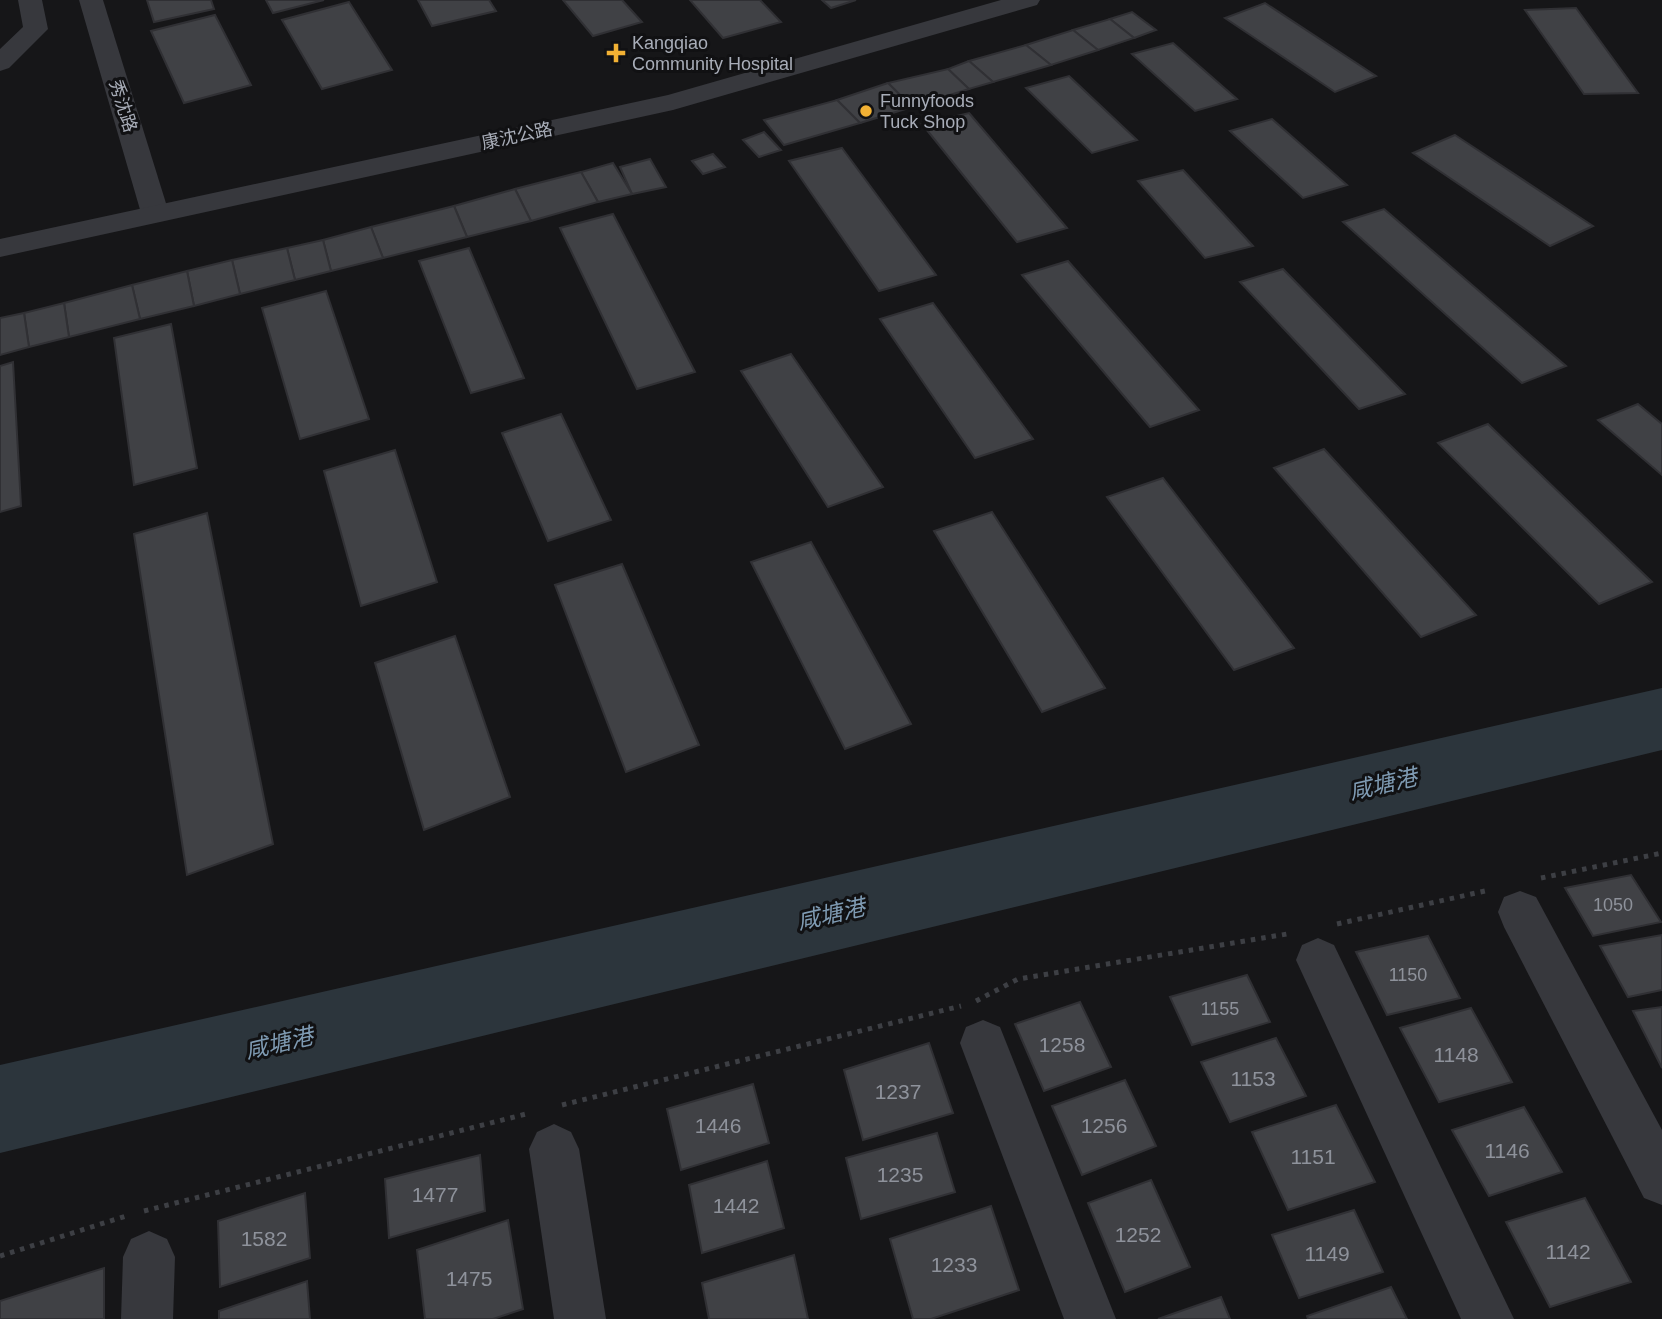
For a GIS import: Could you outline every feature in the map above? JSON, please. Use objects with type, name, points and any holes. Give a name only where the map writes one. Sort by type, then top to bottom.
[{"type":"street","points":[[0,63],[36,30],[30,0]]},
{"type":"street","name":"秀沈路","points":[[91,0],[155,213]]},
{"type":"street","name":"康沈公路","points":[[0,248],[673,102],[1028,0]]},
{"type":"street","points":[[1515,894],[1662,1180]]},
{"type":"street","points":[[1313,940],[1488,1319]]},
{"type":"street","points":[[983,1043],[1090,1319]]},
{"type":"street","points":[[548,1123],[580,1319]]},
{"type":"street","points":[[147,1319],[149,1257]]},
{"type":"path","points":[[0,1256],[158,1206],[548,1123],[973,1003],[1018,979],[1313,940],[1515,894],[1662,853]]},
{"type":"building","points":[[147,0],[211,0],[214,9],[154,22]]},
{"type":"building","points":[[266,0],[324,0],[273,13]]},
{"type":"building","points":[[418,0],[489,0],[496,11],[432,26]]},
{"type":"building","points":[[563,0],[622,0],[642,22],[593,36]]},
{"type":"building","points":[[690,0],[760,0],[781,22],[723,38]]},
{"type":"building","points":[[822,0],[856,0],[831,8]]},
{"type":"building","points":[[349,2],[392,70],[322,89],[282,20]]},
{"type":"building","points":[[1265,3],[1376,76],[1335,92],[1225,18]]},
{"type":"building","points":[[1576,8],[1638,93],[1584,94],[1525,10]]},
{"type":"building","points":[[1132,12],[1156,30],[1134,38],[1110,19]]},
{"type":"building","points":[[215,15],[251,85],[184,103],[151,31]]},
{"type":"building","points":[[1110,19],[1134,38],[1098,50],[1073,30]]},
{"type":"building","points":[[1073,30],[1098,50],[1051,65],[1026,45]]},
{"type":"building","points":[[1173,43],[1237,99],[1195,111],[1132,54]]},
{"type":"building","points":[[1026,45],[1051,65],[993,82],[969,61]]},
{"type":"building","points":[[969,61],[993,82],[969,89],[948,69]]},
{"type":"building","points":[[948,69],[969,89],[912,107],[888,83]]},
{"type":"building","points":[[1069,76],[1137,140],[1092,153],[1026,88]]},
{"type":"building","points":[[888,83],[912,107],[860,123],[837,100]]},
{"type":"building","points":[[837,100],[860,123],[784,145],[764,120]]},
{"type":"building","points":[[969,113],[1067,228],[1017,242],[922,124]]},
{"type":"building","points":[[1272,119],[1347,185],[1303,198],[1230,131]]},
{"type":"building","points":[[764,132],[781,150],[759,157],[743,140]]},
{"type":"building","points":[[1455,135],[1593,226],[1550,246],[1413,153]]},
{"type":"building","points":[[842,148],[936,275],[879,291],[789,161]]},
{"type":"building","points":[[713,154],[725,167],[703,174],[692,161]]},
{"type":"building","points":[[650,159],[666,187],[632,194],[620,167]]},
{"type":"building","points":[[613,163],[632,194],[598,202],[581,172]]},
{"type":"building","points":[[1183,170],[1253,246],[1205,258],[1138,181]]},
{"type":"building","points":[[581,172],[598,202],[531,221],[515,189]]},
{"type":"building","points":[[515,189],[531,221],[467,237],[454,206]]},
{"type":"building","points":[[454,206],[467,237],[383,258],[371,227]]},
{"type":"building","points":[[1384,209],[1566,366],[1522,383],[1343,222]]},
{"type":"building","points":[[613,214],[695,372],[637,389],[560,228]]},
{"type":"building","points":[[371,227],[383,258],[331,271],[323,240]]},
{"type":"building","points":[[323,240],[331,271],[295,280],[287,248]]},
{"type":"building","points":[[287,248],[295,280],[240,294],[232,260]]},
{"type":"building","points":[[469,248],[524,378],[471,393],[419,261]]},
{"type":"building","points":[[232,260],[240,294],[194,306],[187,271]]},
{"type":"building","points":[[1068,261],[1199,410],[1150,427],[1022,275]]},
{"type":"building","points":[[1283,269],[1405,394],[1359,409],[1240,282]]},
{"type":"building","points":[[187,271],[194,306],[140,319],[132,285]]},
{"type":"building","points":[[132,285],[140,319],[69,337],[64,303]]},
{"type":"building","points":[[326,291],[369,419],[300,439],[262,308]]},
{"type":"building","points":[[64,303],[69,337],[29,347],[24,313]]},
{"type":"building","points":[[933,303],[1033,439],[975,458],[880,319]]},
{"type":"building","points":[[24,313],[29,347],[0,355],[0,318]]},
{"type":"building","points":[[171,324],[197,468],[134,485],[114,338]]},
{"type":"building","points":[[791,354],[883,487],[828,507],[741,371]]},
{"type":"building","points":[[13,362],[21,506],[0,512],[0,366]]},
{"type":"building","points":[[1638,404],[1662,424],[1662,475],[1598,420]]},
{"type":"building","points":[[561,414],[611,520],[548,541],[502,433]]},
{"type":"building","points":[[1488,424],[1652,582],[1599,604],[1438,443]]},
{"type":"building","points":[[1324,449],[1476,615],[1421,637],[1274,468]]},
{"type":"building","points":[[395,450],[437,582],[361,606],[324,471]]},
{"type":"building","points":[[1163,478],[1294,648],[1234,670],[1107,497]]},
{"type":"building","points":[[992,512],[1105,688],[1042,712],[934,531]]},
{"type":"building","points":[[207,513],[273,844],[187,875],[134,534]]},
{"type":"building","points":[[811,542],[911,724],[845,749],[751,562]]},
{"type":"building","points":[[622,564],[699,745],[626,772],[555,585]]},
{"type":"building","points":[[455,636],[510,797],[424,830],[375,663]]},
{"type":"building","points":[[1631,875],[1661,922],[1593,936],[1565,888]]},
{"type":"building","points":[[1662,935],[1662,990],[1628,997],[1600,946]]},
{"type":"building","points":[[1428,936],[1460,998],[1387,1015],[1356,952]]},
{"type":"building","points":[[1247,975],[1270,1022],[1192,1045],[1170,997]]},
{"type":"building","points":[[1080,1002],[1111,1067],[1044,1091],[1015,1024]]},
{"type":"building","points":[[1662,1007],[1662,1068],[1633,1011]]},
{"type":"building","points":[[1471,1008],[1512,1082],[1439,1102],[1400,1028]]},
{"type":"building","points":[[1276,1038],[1306,1096],[1230,1122],[1201,1062]]},
{"type":"building","points":[[929,1043],[953,1113],[863,1140],[844,1070]]},
{"type":"building","points":[[1125,1080],[1156,1146],[1082,1175],[1052,1106]]},
{"type":"building","points":[[753,1084],[769,1143],[681,1170],[667,1109]]},
{"type":"building","points":[[1336,1105],[1375,1182],[1288,1210],[1252,1132]]},
{"type":"building","points":[[1524,1107],[1562,1172],[1489,1196],[1452,1130]]},
{"type":"building","points":[[937,1133],[955,1192],[861,1219],[846,1158]]},
{"type":"building","points":[[480,1155],[485,1211],[389,1238],[385,1179]]},
{"type":"building","points":[[767,1161],[784,1228],[702,1253],[689,1185]]},
{"type":"building","points":[[1151,1180],[1190,1267],[1125,1292],[1088,1203]]},
{"type":"building","points":[[305,1193],[310,1258],[220,1287],[218,1221]]},
{"type":"building","points":[[1585,1198],[1631,1282],[1550,1307],[1506,1222]]},
{"type":"building","points":[[991,1206],[1019,1290],[931,1319],[913,1319],[890,1239]]},
{"type":"building","points":[[1354,1210],[1383,1272],[1299,1298],[1272,1235]]},
{"type":"building","points":[[508,1220],[523,1309],[493,1319],[425,1319],[417,1250]]},
{"type":"building","points":[[794,1255],[808,1319],[709,1319],[702,1283]]},
{"type":"building","points":[[104,1268],[104,1319],[0,1319],[0,1301]]},
{"type":"building","points":[[307,1281],[310,1319],[219,1319],[219,1311]]},
{"type":"building","points":[[1391,1287],[1407,1319],[1308,1319],[1307,1316]]},
{"type":"building","points":[[1221,1297],[1230,1319],[1158,1319]]},
{"type":"waterway","name":"咸塘港","points":[[0,1109],[1662,719]]},
{"type":"place","name":"Kangqiao Community Hospital","points":[[616,53]]},
{"type":"place","name":"Funnyfoods Tuck Shop","points":[[866,111]]}]
